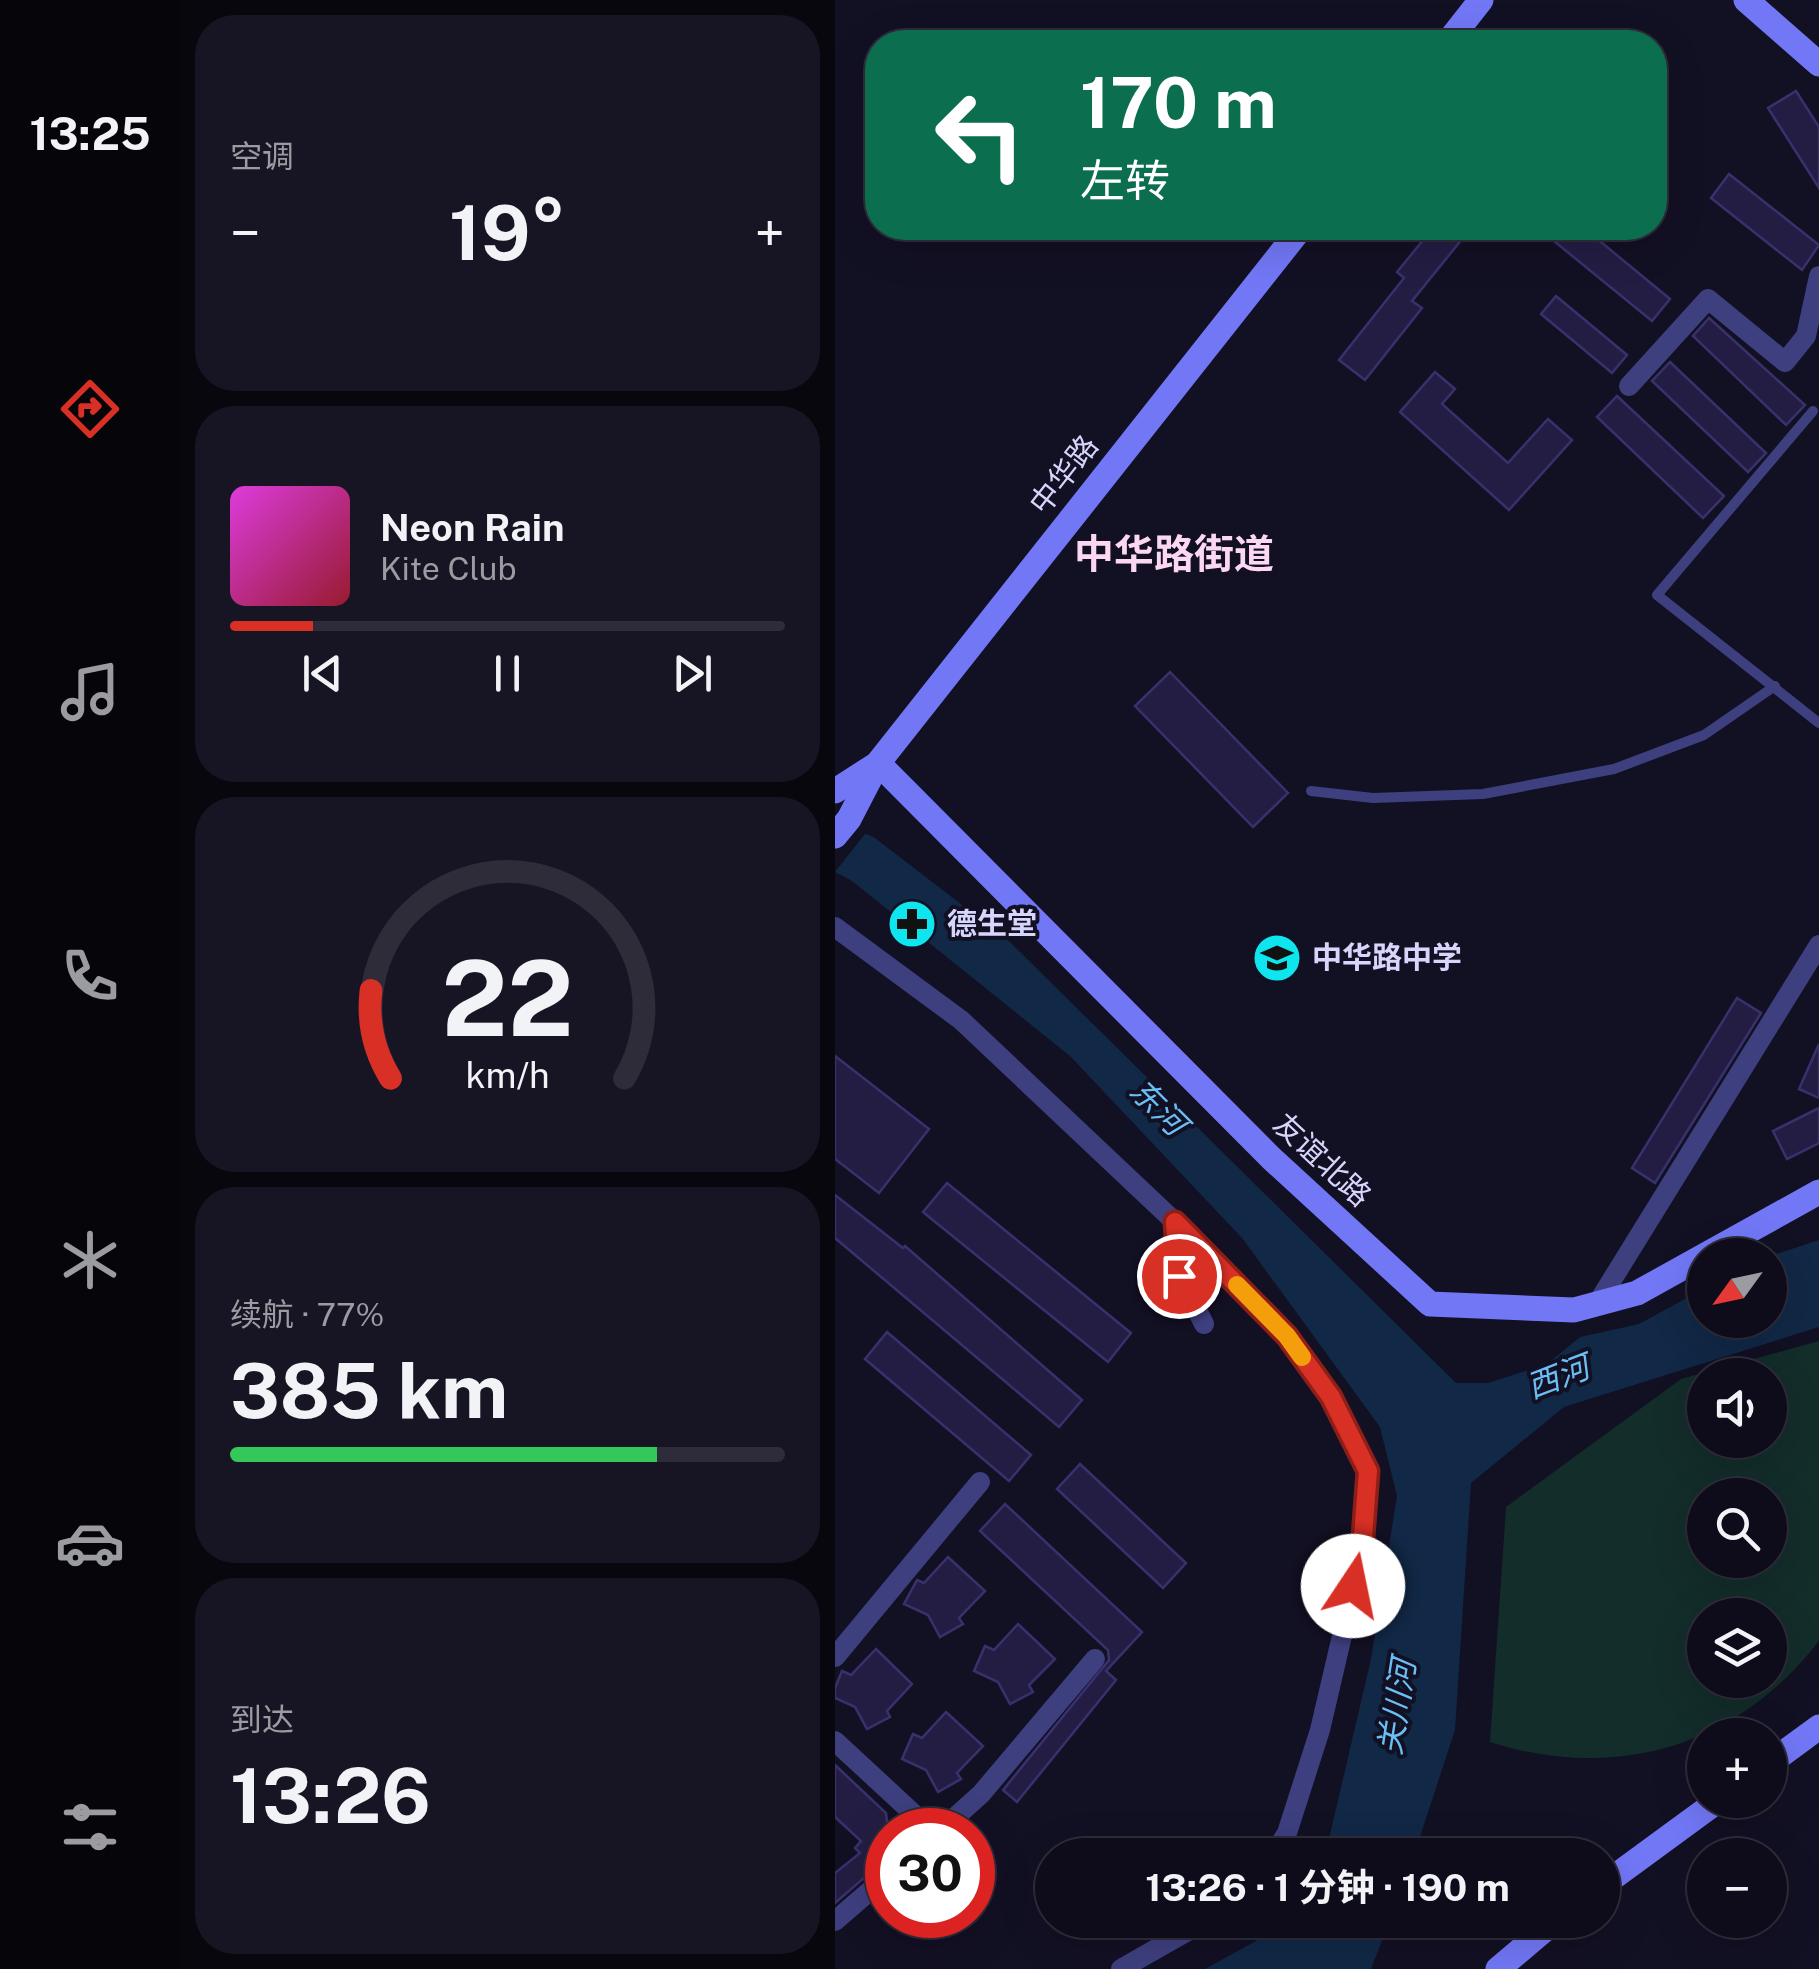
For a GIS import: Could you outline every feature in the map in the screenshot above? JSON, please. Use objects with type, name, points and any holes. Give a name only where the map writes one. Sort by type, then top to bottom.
[{"type":"street","points":[[1457,30],[1481,0]]},
{"type":"street","points":[[1746,0],[1819,64]]},
{"type":"street","name":"中华路","points":[[842,827],[878,763],[1292,240]]},
{"type":"street","points":[[1629,386],[1708,299],[1785,362],[1805,336],[1819,276]]},
{"type":"street","name":"中华路","points":[[835,791],[878,763]]},
{"type":"street","name":"友谊北路","points":[[878,763],[1271,1158],[1430,1304],[1574,1310],[1637,1293],[1819,1192]]},
{"type":"street","points":[[835,927],[961,1020],[1175,1222],[1287,1336],[1331,1397],[1368,1471],[1362,1550],[1320,1730],[1283,1838]]},
{"type":"street","points":[[1597,1304],[1819,945]]},
{"type":"street","points":[[1175,1222],[1179,1276],[1204,1324]]},
{"type":"street","points":[[835,1657],[980,1482]]},
{"type":"street","points":[[965,1808],[1095,1659]]},
{"type":"street","points":[[1787,1751],[1819,1727]]},
{"type":"street","points":[[835,1741],[907,1808]]},
{"type":"street","points":[[1620,1873],[1694,1818]]},
{"type":"street","points":[[835,1921],[865,1895]]},
{"type":"street","points":[[1121,1969],[1175,1938]]},
{"type":"street","points":[[1497,1969],[1534,1938]]},
{"type":"lane","points":[[1813,411],[1657,595],[1819,723]]},
{"type":"lane","points":[[1311,792],[1373,798],[1483,794],[1615,769],[1703,736],[1775,686]]},
{"type":"green space","points":[[1819,1341],[1819,1641],[1787,1677],[1787,1598],[1687,1598],[1687,1698],[1762,1698],[1732,1718],[1687,1718],[1687,1740],[1628,1756],[1583,1758],[1490,1742],[1506,1507],[1687,1377],[1687,1458],[1787,1458],[1787,1358],[1757,1358]]},
{"type":"water","points":[[835,819],[875,838],[1009,941],[1456,1383],[1488,1383],[1547,1364],[1580,1337],[1639,1324],[1687,1298],[1687,1338],[1784,1338],[1720,1358],[1687,1358],[1687,1368],[1564,1407],[1471,1483],[1455,1730],[1420,1838],[1329,1838],[1371,1659],[1397,1496],[1380,1427],[1242,1238],[1070,1056],[852,881],[835,872]]},
{"type":"water","points":[[1819,1240],[1819,1327],[1787,1337],[1787,1250]]},
{"type":"water","points":[[1261,1938],[1383,1938],[1371,1969],[1205,1969]]},
{"type":"pier","points":[[835,814],[869,829],[835,872]]},
{"type":"building","points":[[1796,91],[1819,127],[1819,188],[1768,108]]},
{"type":"building","points":[[1729,174],[1819,245],[1802,270],[1711,198]]},
{"type":"building","points":[[1423,240],[1461,240],[1412,301],[1422,308],[1365,380],[1339,360],[1404,278],[1397,272]]},
{"type":"building","points":[[1553,240],[1599,240],[1670,299],[1652,321]]},
{"type":"building","points":[[1556,296],[1627,355],[1612,373],[1541,314]]},
{"type":"building","points":[[1709,318],[1805,405],[1786,425],[1693,336]]},
{"type":"building","points":[[1670,362],[1766,453],[1748,472],[1652,381]]},
{"type":"building","points":[[1435,372],[1455,389],[1442,404],[1508,463],[1548,419],[1572,440],[1509,510],[1400,412]]},
{"type":"building","points":[[1617,396],[1724,496],[1703,518],[1597,417]]},
{"type":"building","points":[[1170,672],[1288,793],[1253,827],[1135,706]]},
{"type":"building","points":[[1737,998],[1761,1013],[1655,1183],[1632,1168]]},
{"type":"building","points":[[1819,1044],[1819,1098],[1799,1089]]},
{"type":"building","points":[[835,1056],[929,1129],[879,1193],[835,1159]]},
{"type":"building","points":[[1819,1108],[1819,1143],[1787,1159],[1773,1131]]},
{"type":"building","points":[[947,1183],[1131,1333],[1108,1362],[923,1212]]},
{"type":"building","points":[[835,1195],[905,1246],[1082,1400],[1059,1427],[835,1238]]},
{"type":"building","points":[[887,1332],[1031,1455],[1009,1481],[865,1359]]},
{"type":"building","points":[[1080,1464],[1186,1563],[1163,1588],[1057,1489]]},
{"type":"building","points":[[1005,1504],[1142,1632],[1106,1671],[1116,1680],[1017,1802],[1003,1790],[1109,1660],[1108,1650],[980,1531]]},
{"type":"building","points":[[948,1557],[985,1591],[959,1618],[963,1624],[940,1637],[928,1615],[904,1604],[917,1580],[924,1583]]},
{"type":"building","points":[[1018,1624],[1055,1659],[1029,1685],[1033,1692],[1010,1704],[998,1682],[974,1671],[985,1646],[994,1650]]},
{"type":"building","points":[[876,1649],[912,1684],[887,1711],[890,1717],[867,1729],[855,1707],[835,1698],[835,1688],[842,1671],[851,1675]]},
{"type":"building","points":[[946,1712],[983,1746],[957,1773],[961,1779],[938,1792],[926,1770],[902,1759],[913,1734],[922,1738]]},
{"type":"building","points":[[835,1765],[881,1808],[865,1808],[865,1877],[835,1903],[835,1873],[860,1853],[855,1848],[861,1841],[835,1817]]},
{"type":"slow traffic","points":[[1237,1285],[1302,1357]]},
{"type":"place","name":"德生堂","points":[[912,924]]},
{"type":"place","name":"中华路中学","points":[[1277,958]]},
{"type":"district","name":"中华路街道","points":[[1174,554]]},
{"type":"route","points":[[1179,1276],[1175,1222],[1287,1336],[1331,1397],[1368,1471],[1362,1550],[1353,1586]]},
{"type":"water label","name":"东河","points":[[1158,1107]]},
{"type":"water label","name":"西河","points":[[1558,1377]]},
{"type":"water label","name":"关川河","points":[[1397,1707]]}]
